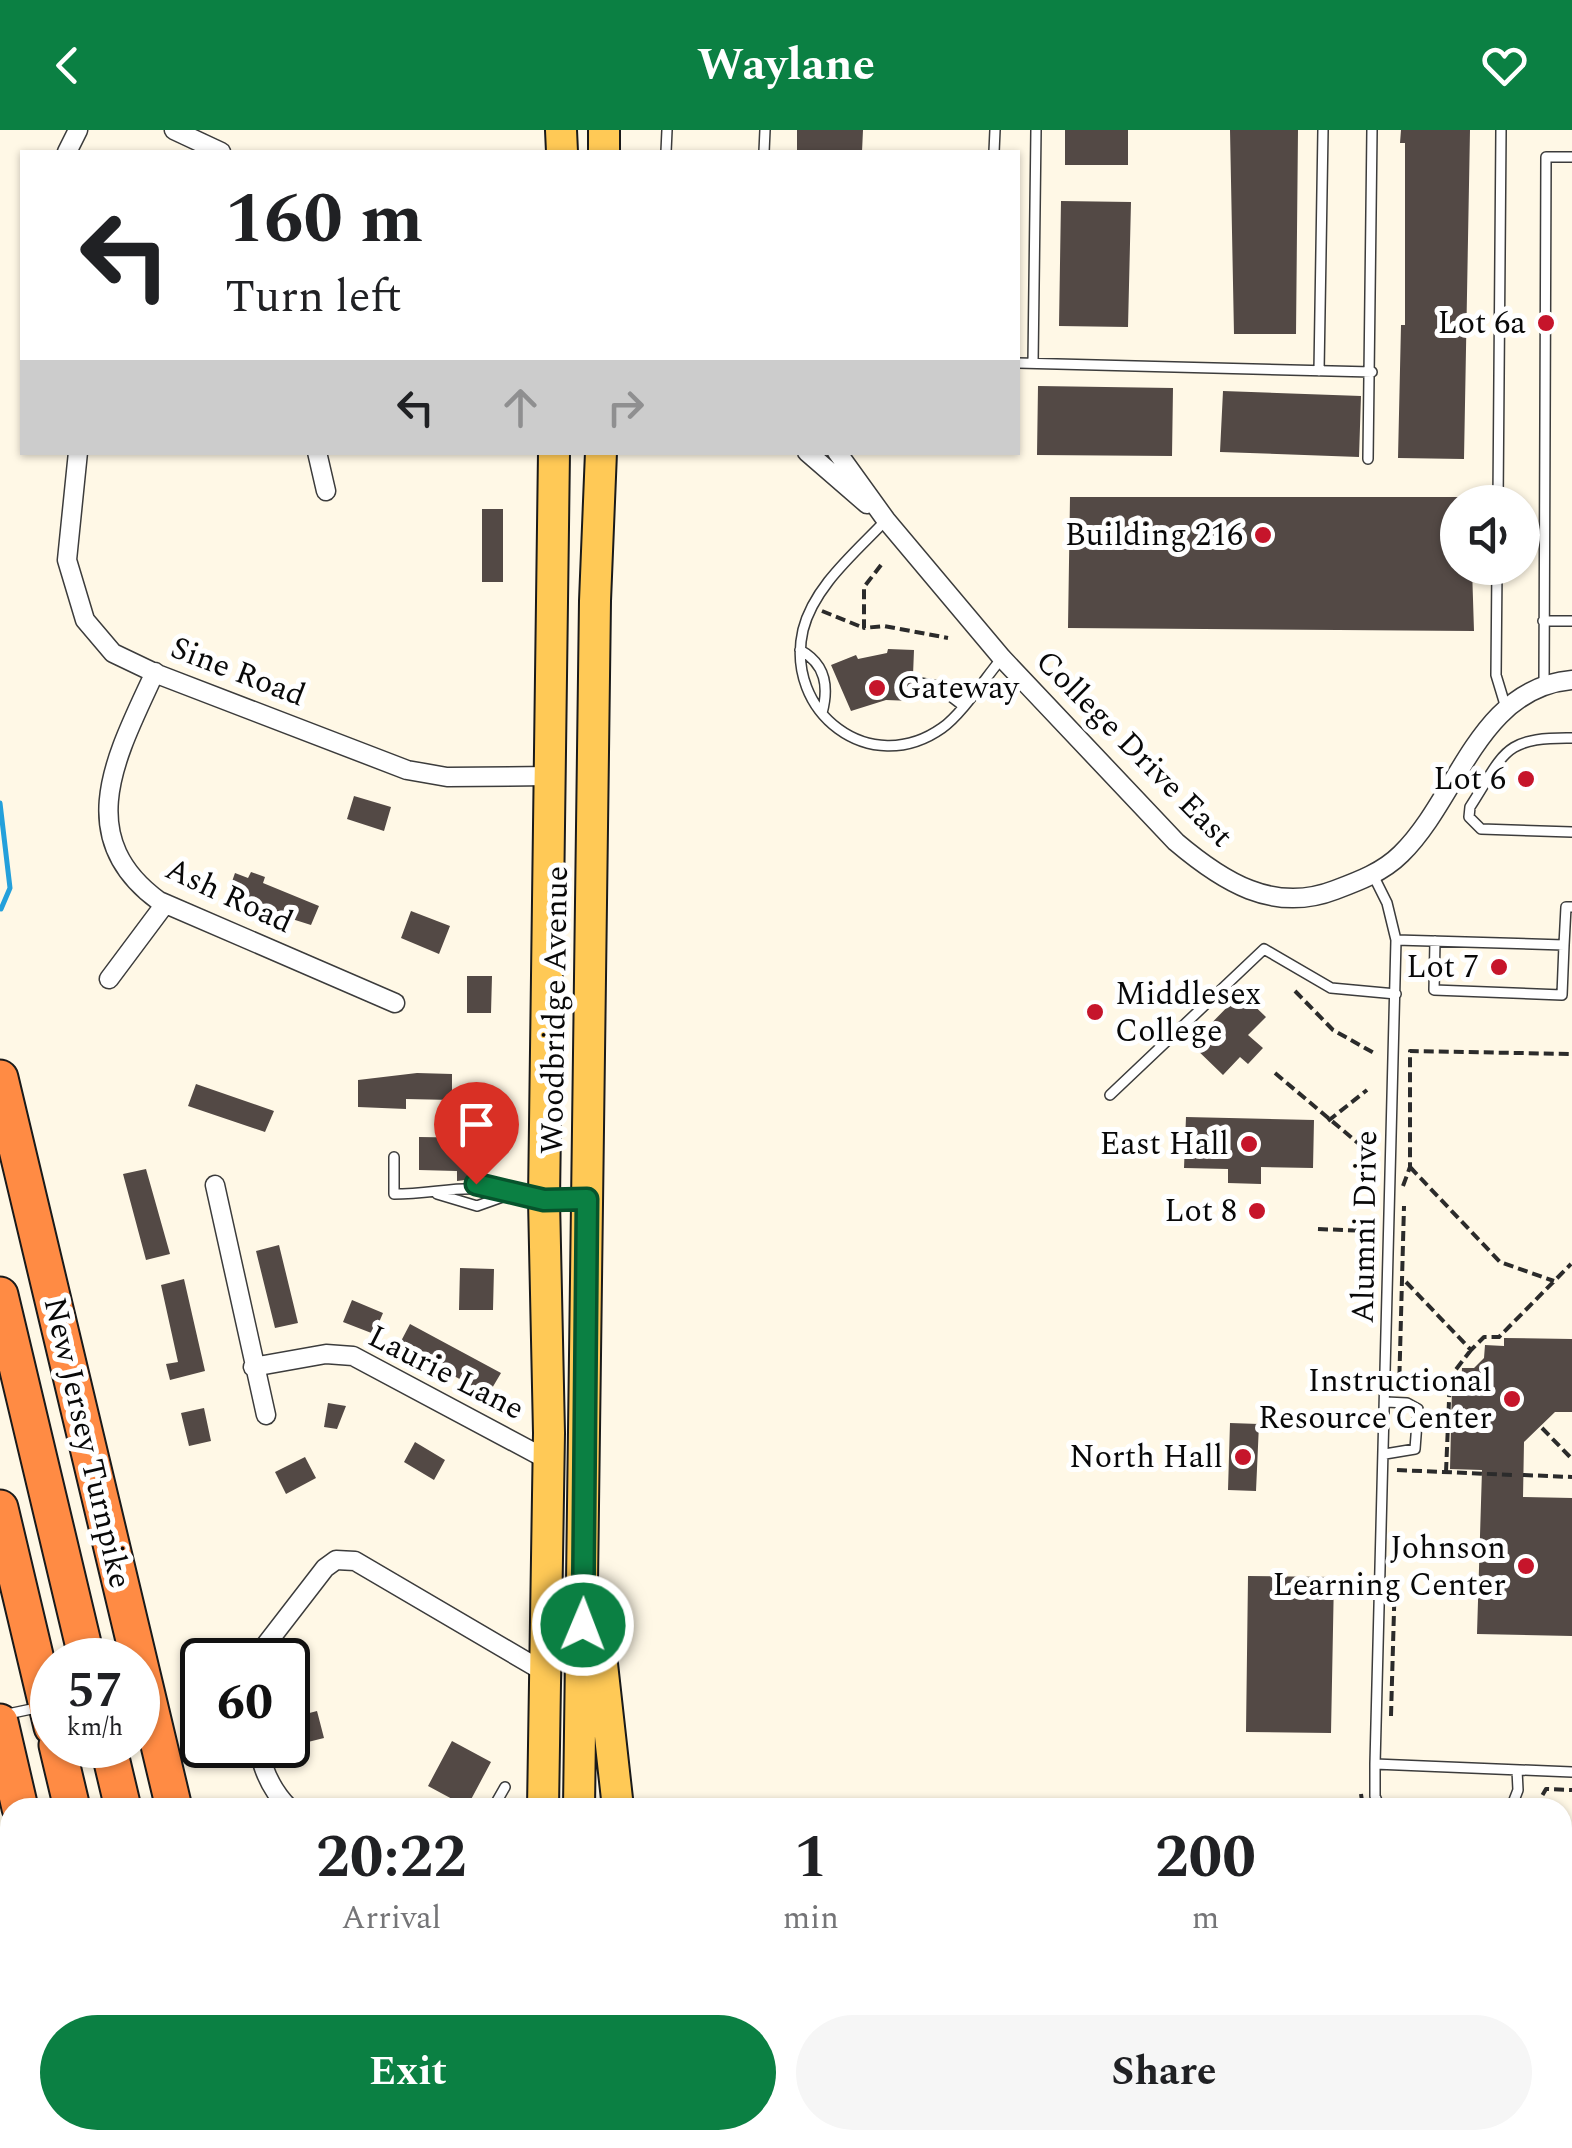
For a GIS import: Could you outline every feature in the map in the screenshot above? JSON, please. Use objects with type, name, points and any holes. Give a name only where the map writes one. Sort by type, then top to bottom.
[{"type":"highway","name":"New Jersey Turnpike","points":[[0,1078],[132,1638]]},
{"type":"highway","name":"New Jersey Turnpike","points":[[0,1294],[83,1638]]},
{"type":"highway","points":[[0,1508],[31,1638]]},
{"type":"highway","points":[[0,1719],[18,1798]]},
{"type":"highway","name":"New Jersey Turnpike","points":[[160,1752],[171,1798]]},
{"type":"highway","points":[[62,1768],[70,1798]]},
{"type":"highway","points":[[113,1768],[121,1798]]},
{"type":"main road","name":"Woodbridge Avenue","points":[[543,1798],[548,1460],[544,1200],[554,455]]},
{"type":"main road","points":[[581,455],[581,506],[595,601]]},
{"type":"main road","name":"Woodbridge Avenue","points":[[579,1798],[600,455]]},
{"type":"main road","points":[[586,1474],[615,1798]]},
{"type":"street","points":[[174,130],[217,150]]},
{"type":"street","name":"Sine Road","points":[[78,455],[67,560],[73,592],[85,620],[113,652],[154,672],[407,770],[447,777],[550,776]]},
{"type":"street","points":[[318,455],[326,491]]},
{"type":"street","points":[[810,455],[886,520]]},
{"type":"street","name":"College Drive East","points":[[839,455],[886,520],[1002,658],[1176,842],[1237,887],[1276,898],[1302,897],[1324,894],[1373,876],[1400,855],[1419,832],[1506,708],[1544,686],[1572,680]]},
{"type":"street","name":"Ash Road","points":[[154,672],[121,745],[108,790],[109,829],[117,856],[132,882],[166,904],[395,1004]]},
{"type":"street","points":[[109,979],[166,904]]},
{"type":"street","points":[[215,1184],[266,1415]]},
{"type":"street","name":"Laurie Lane","points":[[253,1367],[326,1354],[353,1356],[548,1460]]},
{"type":"street","points":[[271,1638],[324,1568],[336,1560],[356,1561],[546,1672]]},
{"type":"street","points":[[264,1768],[282,1798]]},
{"type":"lane","points":[[1034,363],[1036,130]]},
{"type":"lane","points":[[1320,370],[1323,130]]},
{"type":"lane","points":[[1368,459],[1372,130]]},
{"type":"lane","points":[[1498,485],[1501,130]]},
{"type":"lane","points":[[1544,686],[1546,157],[1572,157]]},
{"type":"lane","points":[[1020,363],[1372,372]]},
{"type":"lane","points":[[886,520],[818,594],[806,620],[800,650],[801,672],[822,713],[838,732],[885,745],[916,741],[945,727],[1002,658]]},
{"type":"lane","points":[[1497,585],[1496,675],[1506,708]]},
{"type":"lane","points":[[1543,621],[1572,621]]},
{"type":"lane","points":[[800,650],[817,663],[827,684],[822,713]]},
{"type":"lane","points":[[920,683],[938,686],[962,705]]},
{"type":"lane","points":[[1572,738],[1532,737],[1512,747],[1470,808],[1469,817],[1481,828],[1572,832]]},
{"type":"lane","name":"Alumni Drive","points":[[1373,876],[1387,904],[1396,940],[1377,1798]]},
{"type":"lane","points":[[1434,941],[1434,990],[1562,995],[1566,906],[1572,907]]},
{"type":"lane","points":[[1396,940],[1564,945]]},
{"type":"lane","points":[[1110,1095],[1264,949],[1331,988],[1396,994]]},
{"type":"lane","points":[[394,1156],[394,1194],[437,1194],[476,1184],[544,1200],[587,1199]]},
{"type":"lane","points":[[437,1194],[477,1206],[511,1194]]},
{"type":"lane","points":[[1385,1454],[1416,1449],[1418,1409],[1386,1402]]},
{"type":"lane","points":[[0,1719],[30,1717]]},
{"type":"lane","points":[[1375,1764],[1572,1772]]},
{"type":"lane","points":[[1515,1798],[1517,1770]]},
{"type":"lane","points":[[499,1798],[505,1787]]},
{"type":"path","points":[[864,628],[864,587],[881,565]]},
{"type":"path","points":[[818,616],[822,611],[864,628],[884,626],[948,638]]},
{"type":"path","points":[[1295,991],[1333,1030],[1374,1053]]},
{"type":"path","points":[[1399,1402],[1405,1280],[1403,1186],[1410,1167],[1410,1050],[1572,1054]]},
{"type":"path","points":[[1275,1074],[1365,1149]]},
{"type":"path","points":[[1328,1121],[1367,1090]]},
{"type":"path","points":[[1410,1167],[1500,1262],[1554,1281]]},
{"type":"path","points":[[1318,1229],[1368,1231]]},
{"type":"path","points":[[1446,1472],[1450,1377],[1484,1337],[1498,1337],[1572,1264]]},
{"type":"path","points":[[1405,1280],[1472,1350]]},
{"type":"path","points":[[1542,1428],[1572,1459]]},
{"type":"path","points":[[1396,1488],[1397,1470],[1513,1476]]},
{"type":"path","points":[[1523,1474],[1572,1477]]},
{"type":"path","points":[[1390,1731],[1395,1575]]},
{"type":"path","points":[[1541,1798],[1546,1789],[1572,1790]]},
{"type":"building","points":[[797,130],[863,130],[862,150],[797,150]]},
{"type":"building","points":[[1065,130],[1128,130],[1128,165],[1065,165]]},
{"type":"building","points":[[1230,130],[1298,130],[1296,334],[1234,334]]},
{"type":"building","points":[[1401,130],[1470,130],[1464,459],[1398,458],[1401,325],[1405,325],[1405,143],[1400,143]]},
{"type":"building","points":[[1061,201],[1131,202],[1128,327],[1059,326]]},
{"type":"building","points":[[1038,386],[1173,388],[1172,456],[1037,455]]},
{"type":"building","points":[[1223,391],[1361,396],[1359,457],[1220,452]]},
{"type":"building","name":"Building 216","points":[[1070,497],[1440,497],[1440,585],[1473,585],[1474,631],[1068,628]]},
{"type":"building","points":[[482,509],[503,509],[503,582],[482,582]]},
{"type":"building","name":"Gateway","points":[[888,649],[914,650],[912,701],[886,700],[851,711],[831,665],[856,655],[858,659],[887,653]]},
{"type":"building","points":[[354,796],[391,807],[384,831],[347,819]]},
{"type":"building","points":[[251,872],[265,877],[263,883],[319,906],[311,925],[235,901],[237,896],[228,893],[235,873],[248,878]]},
{"type":"building","points":[[411,911],[450,926],[439,954],[401,938]]},
{"type":"building","points":[[467,976],[492,976],[491,1013],[467,1013]]},
{"type":"building","points":[[1241,993],[1266,1017],[1248,1035],[1263,1048],[1248,1064],[1240,1057],[1223,1075],[1191,1044]]},
{"type":"building","points":[[417,1073],[452,1074],[452,1100],[406,1099],[406,1109],[358,1107],[358,1080]]},
{"type":"building","points":[[196,1084],[274,1111],[265,1132],[188,1106]]},
{"type":"building","name":"East Hall","points":[[1186,1117],[1314,1120],[1313,1168],[1261,1167],[1261,1184],[1228,1183],[1228,1169],[1184,1168]]},
{"type":"building","points":[[419,1137],[482,1138],[481,1178],[457,1181],[457,1171],[419,1170]]},
{"type":"building","points":[[146,1169],[170,1254],[146,1260],[123,1174]]},
{"type":"building","points":[[279,1245],[298,1323],[275,1328],[256,1251]]},
{"type":"building","points":[[460,1268],[494,1269],[493,1310],[459,1310]]},
{"type":"building","points":[[184,1279],[205,1371],[170,1380],[166,1364],[178,1362],[161,1285]]},
{"type":"building","points":[[352,1300],[383,1313],[374,1334],[343,1322]]},
{"type":"building","points":[[410,1324],[501,1373],[488,1395],[399,1345]]},
{"type":"building","points":[[1504,1338],[1572,1339],[1572,1412],[1555,1412],[1524,1442],[1523,1497],[1572,1498],[1572,1636],[1477,1634],[1482,1470],[1450,1469],[1452,1387],[1461,1387],[1462,1368],[1474,1368],[1484,1358],[1485,1345],[1504,1346]]},
{"type":"building","points":[[328,1403],[346,1406],[337,1429],[324,1427]]},
{"type":"building","points":[[204,1408],[211,1441],[189,1446],[181,1413]]},
{"type":"building","name":"North Hall","points":[[1230,1423],[1259,1424],[1256,1491],[1228,1490]]},
{"type":"building","points":[[415,1442],[445,1460],[434,1480],[404,1462]]},
{"type":"building","points":[[305,1457],[316,1478],[286,1494],[275,1472]]},
{"type":"building","points":[[1248,1576],[1334,1577],[1331,1733],[1246,1732]]},
{"type":"building","points":[[317,1711],[324,1738],[310,1742],[310,1713]]},
{"type":"building","points":[[452,1741],[491,1762],[472,1798],[450,1798],[428,1786]]},
{"type":"waterway","points":[[0,803],[10,888],[1,909]]},
{"type":"place","name":"Lot 6a","points":[[1546,323]]},
{"type":"place","name":"Building 216","points":[[1263,535]]},
{"type":"place","name":"Gateway","points":[[877,688]]},
{"type":"place","name":"Lot 6","points":[[1526,779]]},
{"type":"place","name":"Lot 7","points":[[1499,967]]},
{"type":"place","name":"Middlesex College","points":[[1095,1012]]},
{"type":"place","name":"East Hall","points":[[1249,1144]]},
{"type":"place","name":"Lot 8","points":[[1257,1211]]},
{"type":"place","name":"Instructional Resource Center","points":[[1512,1399]]},
{"type":"place","name":"North Hall","points":[[1243,1457]]},
{"type":"place","name":"Johnson Learning Center","points":[[1526,1566]]},
{"type":"route","points":[[476,1184],[544,1200],[587,1199],[583,1625]]}]
